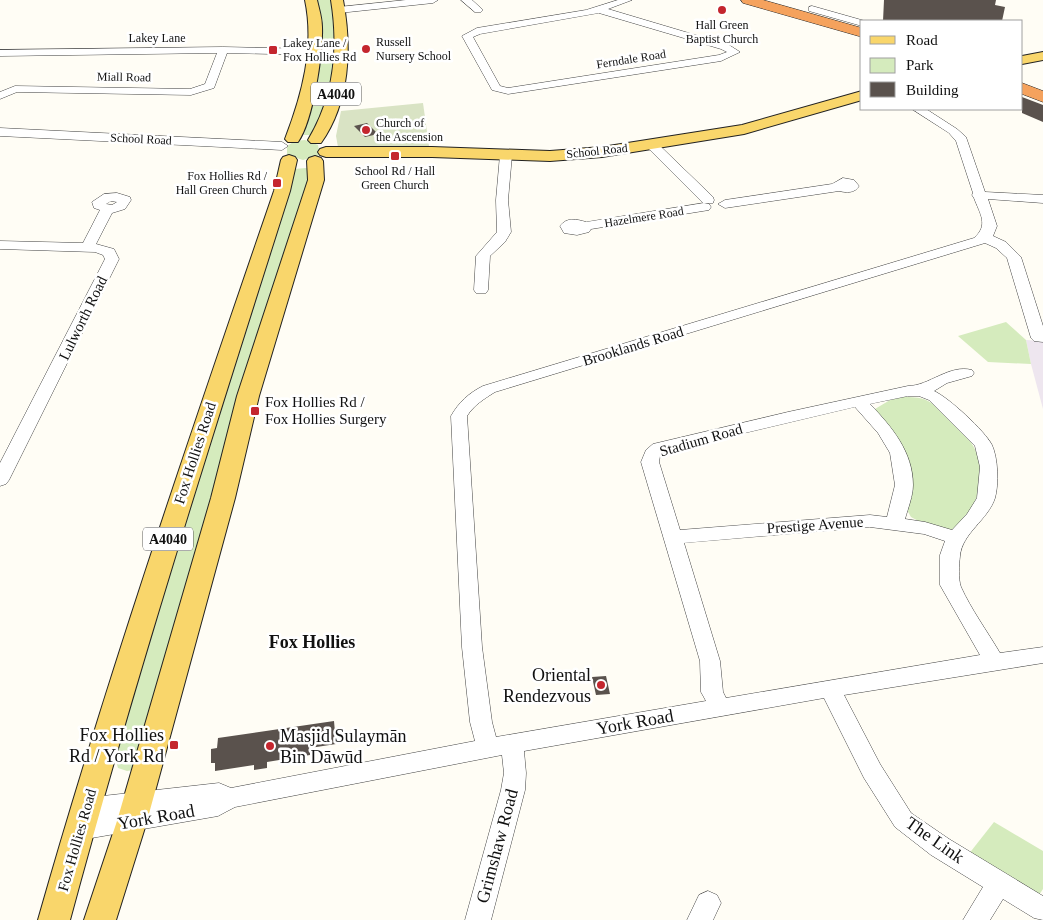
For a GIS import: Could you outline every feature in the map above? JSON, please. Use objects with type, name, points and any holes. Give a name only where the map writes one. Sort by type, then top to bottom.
[{"type":"highway","points":[[748,0],[806,12],[860,32]]},
{"type":"highway","points":[[1023,88],[1043,97]]},
{"type":"main road","name":"Fox Hollies Road","points":[[54,920],[178,505],[282,191],[288,148],[306,93],[315,52],[316,25],[311,0]]},
{"type":"main road","name":"A4040","points":[[100,920],[134,812],[223,498],[248,396],[316,180],[319,151],[336,96],[342,34],[338,5]]},
{"type":"main road","points":[[315,52],[341,51]]},
{"type":"main road","points":[[1023,60],[1043,56]]},
{"type":"main road","name":"School Road","points":[[319,151],[560,155],[652,145],[744,129],[860,97]]},
{"type":"main road","points":[[288,148],[302,163],[319,151]]},
{"type":"main road","points":[[288,148],[319,151]]},
{"type":"street","points":[[338,5],[433,0]]},
{"type":"street","points":[[466,0],[478,10]]},
{"type":"street","points":[[600,10],[627,0]]},
{"type":"street","points":[[819,0],[810,5],[806,12],[860,23]]},
{"type":"street","name":"Ferndale Road","points":[[600,10],[725,47],[736,52],[721,58],[508,91],[496,88],[467,36],[468,34],[600,10]]},
{"type":"street","name":"Lakey Lane","points":[[0,53],[223,50],[315,52]]},
{"type":"street","name":"Miall Road","points":[[0,96],[15,89],[172,92],[202,90],[210,86],[223,50]]},
{"type":"street","points":[[920,110],[953,131],[962,140],[978,195],[990,226],[984,237],[1001,245],[1014,257],[1037,333],[1017,325]]},
{"type":"street","name":"School Road","points":[[0,132],[288,148]]},
{"type":"street","points":[[652,145],[706,203]]},
{"type":"street","points":[[481,290],[483,256],[503,236],[504,232],[502,200],[506,155]]},
{"type":"street","name":"Hazelmere Road","points":[[584,226],[718,200],[725,204],[840,187]]},
{"type":"street","points":[[978,195],[1043,199]]},
{"type":"street","points":[[88,247],[107,209]]},
{"type":"street","name":"Brooklands Road","points":[[488,747],[480,722],[472,646],[459,416],[468,403],[490,389],[971,244],[984,237]]},
{"type":"street","name":"Lulworth Road","points":[[0,245],[88,247],[109,252],[112,259],[0,480]]},
{"type":"street","name":"Stadium Road","points":[[720,707],[712,692],[710,661],[650,462],[652,454],[659,448],[788,417],[908,391],[921,391],[941,380],[966,373]]},
{"type":"street","points":[[921,391],[934,397],[951,411],[984,446],[989,467],[986,498],[974,518],[956,538],[950,555],[950,585],[994,661]]},
{"type":"street","points":[[860,402],[885,430],[897,451],[904,485],[895,523]]},
{"type":"street","name":"Prestige Avenue","points":[[672,537],[870,521],[925,528],[956,538]]},
{"type":"street","name":"York Road","points":[[83,818],[218,806],[229,798],[488,747],[830,688],[994,661],[1043,655]]},
{"type":"street","name":"The Link","points":[[830,688],[872,772],[903,820],[940,847],[1043,910]]},
{"type":"street","name":"Grimshaw Road","points":[[478,920],[514,790],[515,773],[512,743]]},
{"type":"street","points":[[976,920],[1000,882]]},
{"type":"shaded area","points":[[1026,340],[1043,341],[1043,409],[1031,364]]},
{"type":"green space","points":[[316,0],[332,0],[335,16],[336,49],[319,49]]},
{"type":"green space","points":[[319,56],[334,56],[330,86],[322,116],[314,135],[304,135]]},
{"type":"green space","points":[[423,103],[429,146],[338,147],[336,136],[341,111]]},
{"type":"green space","points":[[305,140],[318,145],[320,155],[303,160],[287,155],[287,146],[295,141]]},
{"type":"green space","points":[[294,169],[308,169],[307,188],[133,770],[127,771],[118,768],[113,751]]},
{"type":"green space","points":[[1006,322],[1026,340],[1031,364],[988,362],[958,336]]},
{"type":"green space","points":[[903,397],[923,399],[943,411],[968,437],[978,457],[980,476],[978,494],[966,517],[952,530],[920,522],[911,517],[907,510],[909,484],[875,409],[890,400]]},
{"type":"green space","points":[[994,822],[1043,851],[1043,889],[1037,898],[968,855]]},
{"type":"building","points":[[884,0],[996,0],[995,5],[1005,7],[1002,20],[883,20]]},
{"type":"building","points":[[1023,97],[1043,105],[1043,122],[1022,113]]},
{"type":"building","points":[[367,123],[378,134],[365,137],[354,126]]},
{"type":"building","name":"Oriental Rendezvous","points":[[606,676],[610,694],[596,695],[592,677]]},
{"type":"building","name":"Masjid Sulaymān Bin Dāwūd","points":[[334,721],[336,744],[310,748],[310,755],[267,762],[267,768],[254,770],[254,765],[215,771],[215,763],[211,763],[211,749],[217,748],[218,738]]},
{"type":"place","name":"Hall Green Baptist Church","points":[[722,10]]},
{"type":"place","name":"Russell Nursery School","points":[[366,49]]},
{"type":"place","name":"Lakey Lane / Fox Hollies Rd","points":[[273,50]]},
{"type":"place","name":"Church of the Ascension","points":[[366,130]]},
{"type":"place","name":"School Rd / Hall Green Church","points":[[395,156]]},
{"type":"place","name":"Fox Hollies Rd / Hall Green Church","points":[[277,183]]},
{"type":"place","name":"Fox Hollies Rd / Fox Hollies Surgery","points":[[255,411]]},
{"type":"place","name":"Oriental Rendezvous","points":[[601,685]]},
{"type":"place","name":"Fox Hollies Rd / York Rd","points":[[174,745]]},
{"type":"place","name":"Masjid Sulaymān Bin Dāwūd","points":[[270,746]]},
{"type":"district","name":"Fox Hollies","points":[[312,642]]}]
